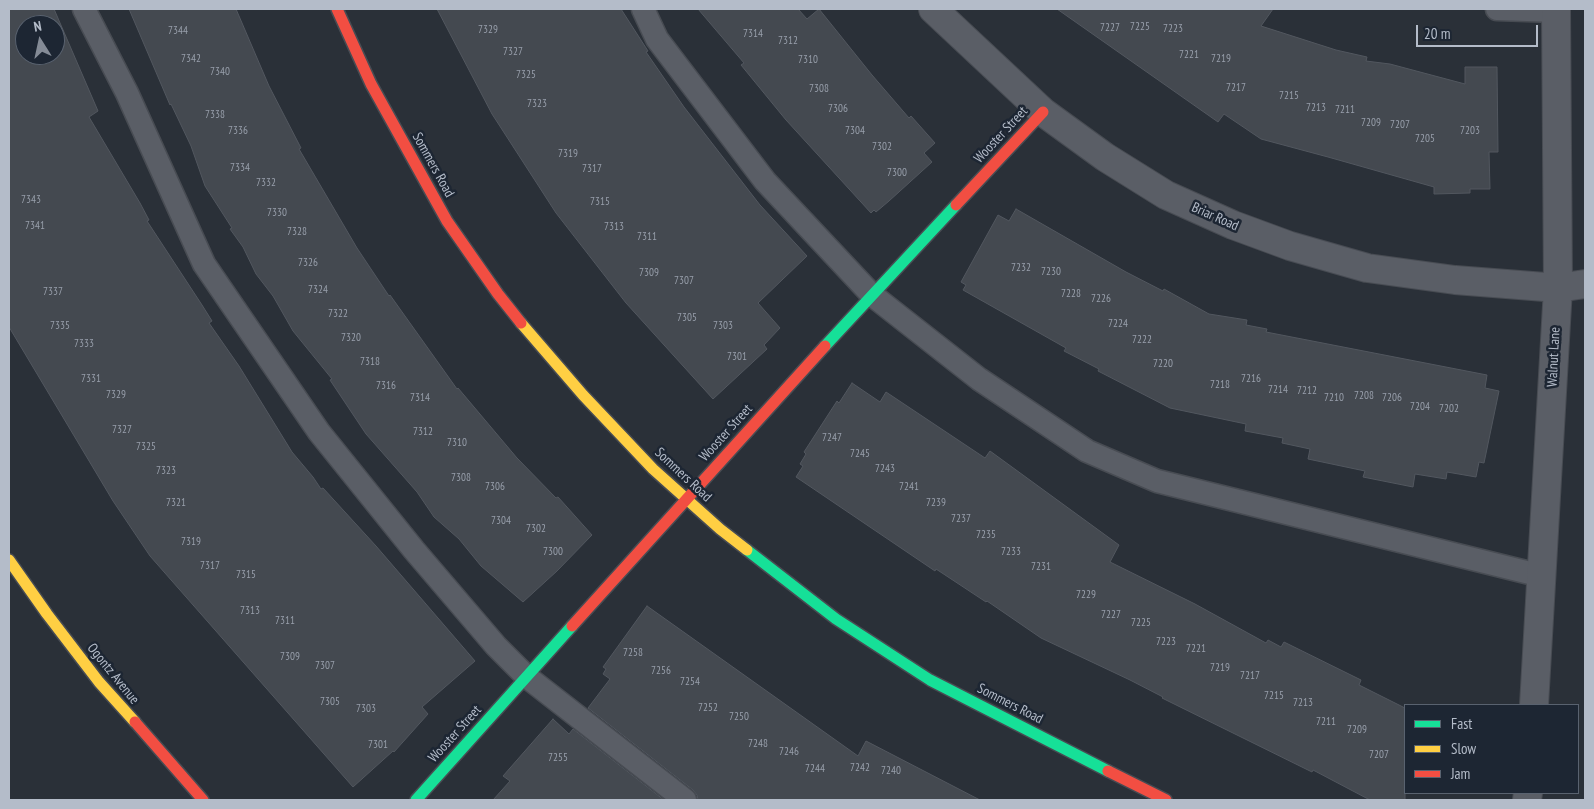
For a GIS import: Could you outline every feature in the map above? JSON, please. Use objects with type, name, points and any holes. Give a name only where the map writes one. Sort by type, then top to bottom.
[{"type":"street","name":"Sommers Road","points":[[337,9],[371,84],[447,221],[498,294],[542,349],[653,468],[720,529],[766,566],[836,619],[930,680],[1166,800]]},
{"type":"street","name":"Briar Road","points":[[933,9],[1043,112],[1105,157],[1166,195],[1233,225],[1290,246],[1367,268],[1455,280],[1558,288],[1585,284]]},
{"type":"street","name":"Walnut Lane","points":[[1534,704],[1558,288],[1556,10]]},
{"type":"street","name":"Wooster Street","points":[[416,800],[686,499],[872,295],[1043,112]]},
{"type":"street","name":"Ogontz Avenue","points":[[9,560],[99,682],[203,800]]},
{"type":"lane","points":[[84,9],[127,93],[204,264],[319,432],[414,550],[496,646],[527,677],[685,800]]},
{"type":"lane","points":[[643,9],[657,39],[765,182],[872,295],[979,379],[1087,451],[1157,481],[1542,576]]},
{"type":"lane","points":[[1497,9],[1556,10]]},
{"type":"building","points":[[9,9],[54,9],[57,15],[15,15],[15,65],[65,65],[65,34],[98,111],[89,117],[140,203],[149,220],[147,221],[202,305],[212,321],[209,323],[239,366],[292,452],[321,489],[323,488],[376,546],[475,661],[422,707],[428,714],[394,752],[353,787],[150,556],[113,501],[9,327]]},
{"type":"building","points":[[129,9],[236,9],[269,86],[301,148],[299,149],[357,248],[389,296],[457,389],[517,458],[556,498],[558,497],[592,535],[523,602],[481,566],[459,539],[434,517],[417,492],[366,434],[330,380],[332,379],[293,331],[273,296],[256,274],[243,247],[230,229],[232,228],[205,186],[191,146],[170,105]]},
{"type":"building","points":[[437,9],[621,9],[648,51],[646,52],[684,107],[760,205],[807,256],[758,303],[780,328],[764,345],[767,349],[713,399],[626,303],[556,213],[492,114]]},
{"type":"building","points":[[698,9],[798,9],[807,19],[819,9],[909,118],[911,116],[935,143],[924,153],[932,162],[876,212],[874,210],[871,213],[786,120],[741,65],[744,63]]},
{"type":"building","points":[[1057,9],[1273,9],[1261,26],[1336,50],[1367,57],[1366,61],[1390,64],[1465,84],[1465,67],[1497,67],[1498,152],[1489,152],[1490,189],[1470,189],[1470,193],[1434,194],[1434,187],[1261,139],[1224,114],[1218,122]]},
{"type":"building","points":[[1016,209],[1126,272],[1163,291],[1164,289],[1209,314],[1247,320],[1246,325],[1267,329],[1266,332],[1487,375],[1485,388],[1499,391],[1484,463],[1479,462],[1476,477],[1447,472],[1446,479],[1415,474],[1413,487],[1363,477],[1365,471],[1308,459],[1310,449],[1282,443],[1283,438],[1245,431],[1246,424],[1170,408],[1098,371],[1099,369],[1064,351],[1066,348],[963,290],[966,285],[961,282],[998,215],[1009,221]]},
{"type":"building","points":[[852,383],[880,402],[886,392],[985,458],[990,451],[1119,545],[1110,562],[1195,604],[1266,643],[1268,640],[1281,647],[1284,642],[1361,680],[1359,685],[1404,708],[1405,800],[1370,800],[1313,770],[1312,772],[1162,698],[1130,680],[1041,638],[987,601],[936,569],[935,571],[796,477],[803,466],[800,464],[806,454],[804,452],[837,401],[839,403]]},
{"type":"building","points":[[647,606],[858,756],[866,741],[980,800],[698,800],[693,790],[588,708],[610,679],[603,674],[606,669],[603,667]]},
{"type":"building","points":[[553,719],[569,734],[573,729],[664,800],[493,800],[510,781],[503,776]]},
{"type":"traffic: fast","points":[[825,346],[956,205]]},
{"type":"traffic: fast","points":[[747,550],[836,619],[930,680],[1108,771]]},
{"type":"traffic: fast","points":[[416,800],[572,626]]},
{"type":"traffic: slow","points":[[521,323],[583,395],[653,469],[720,529],[747,550]]},
{"type":"traffic: slow","points":[[9,560],[99,682],[135,722]]},
{"type":"traffic: jam","points":[[337,9],[371,84],[447,221],[498,294],[521,323]]},
{"type":"traffic: jam","points":[[956,205],[1043,112]]},
{"type":"traffic: jam","points":[[572,626],[825,346]]},
{"type":"traffic: jam","points":[[135,722],[203,800]]},
{"type":"traffic: jam","points":[[1108,771],[1166,800]]}]
